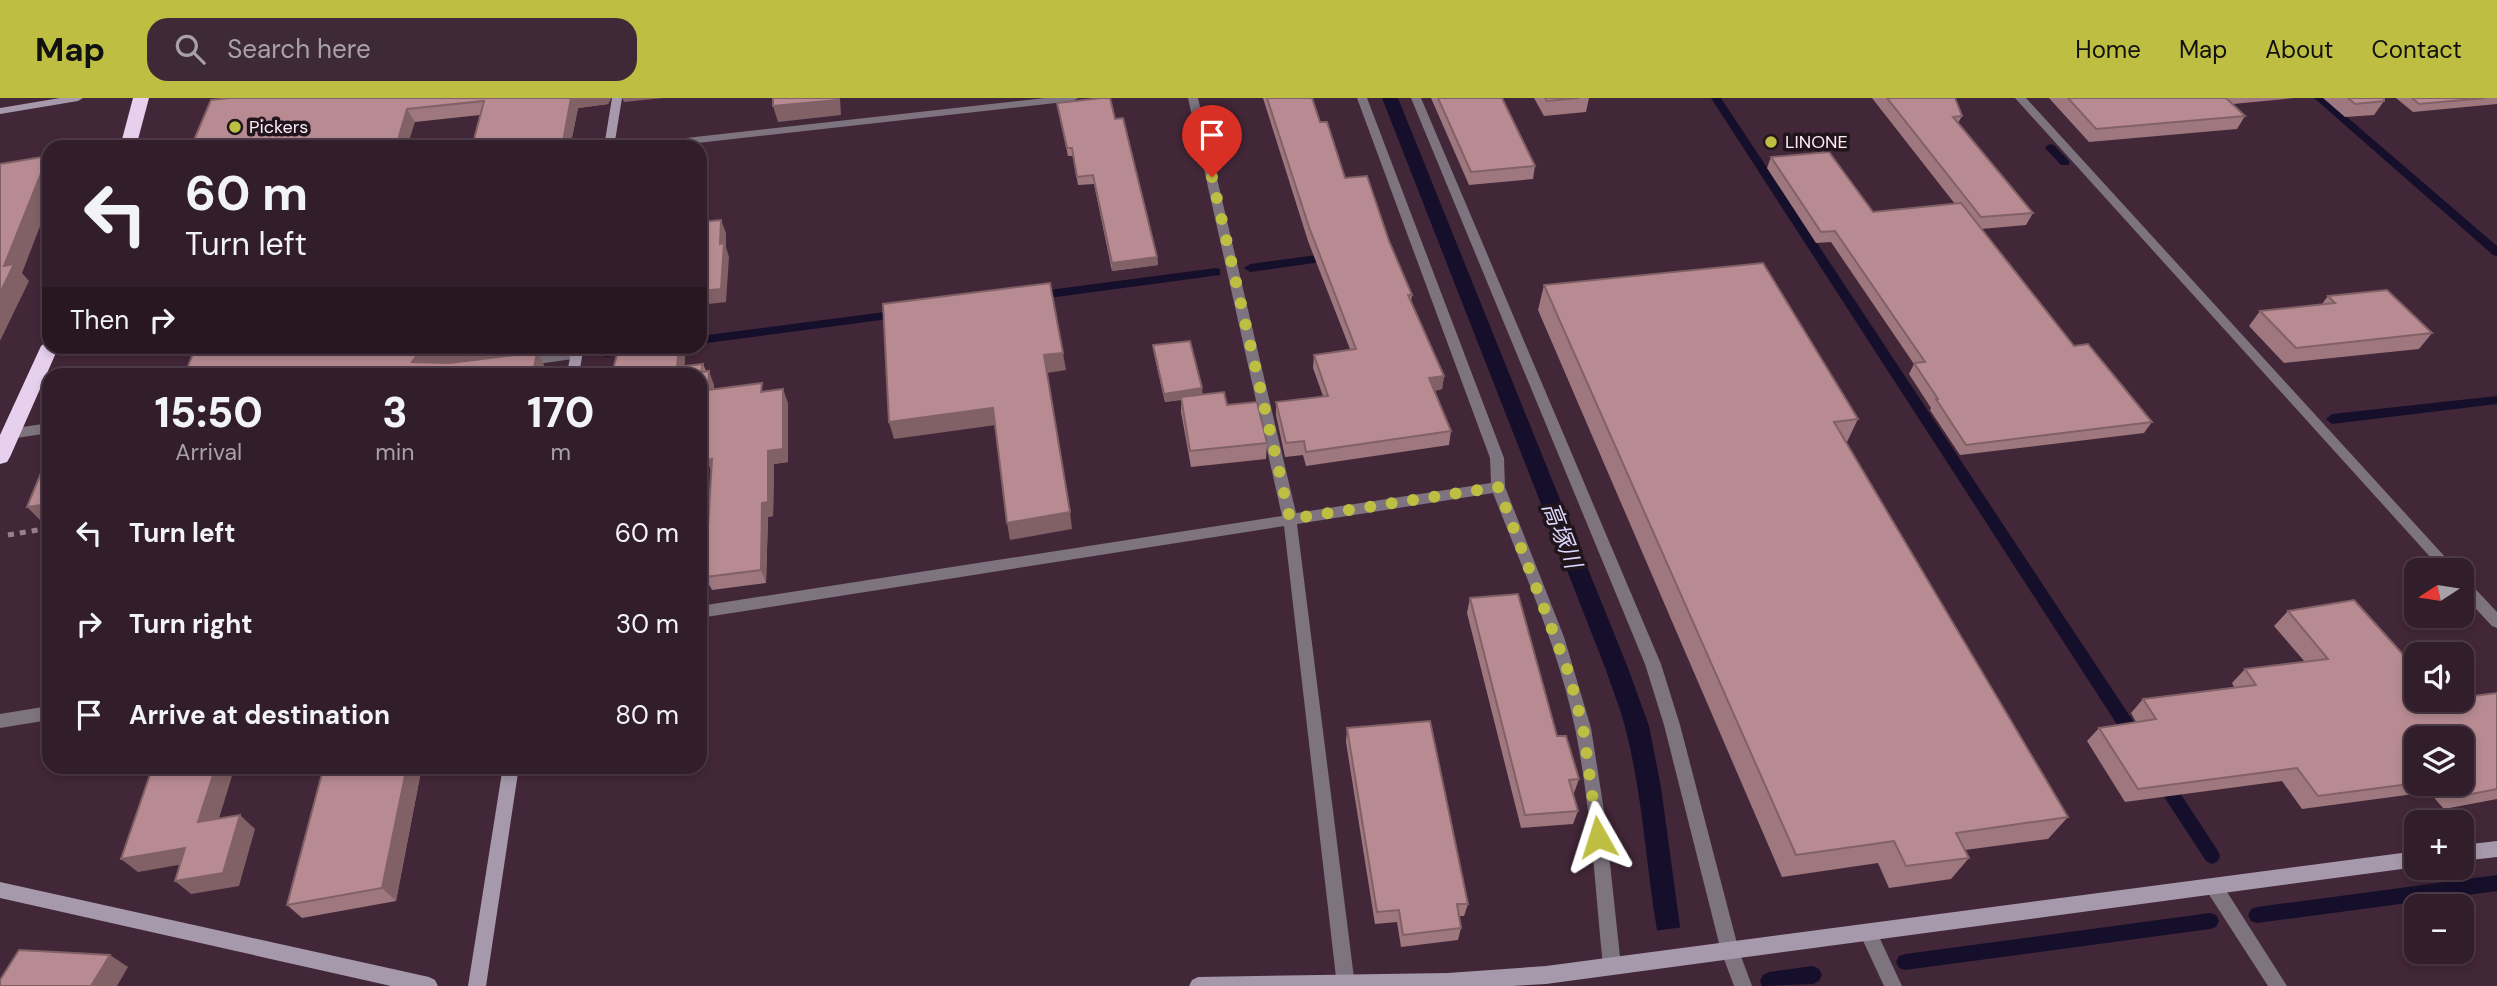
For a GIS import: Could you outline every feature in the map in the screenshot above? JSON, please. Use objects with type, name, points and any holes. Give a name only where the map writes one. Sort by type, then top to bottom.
[{"type":"highway","points":[[130,140],[142,98]]},
{"type":"highway","points":[[0,457],[46,354]]},
{"type":"street","points":[[0,111],[78,98]]},
{"type":"street","points":[[610,140],[617,98]]},
{"type":"street","points":[[696,140],[1073,98]]},
{"type":"street","points":[[1194,98],[1290,519],[1345,985]]},
{"type":"street","points":[[1362,98],[1497,458],[1498,487],[1569,674],[1583,727],[1593,785],[1612,966]]},
{"type":"street","points":[[1416,98],[1653,664],[1672,725],[1721,952],[1742,986]]},
{"type":"street","points":[[2020,98],[2439,558]]},
{"type":"street","points":[[509,364],[561,354]]},
{"type":"street","points":[[10,434],[42,429]]},
{"type":"street","points":[[707,611],[1498,487]]},
{"type":"street","points":[[2474,597],[2497,622]]},
{"type":"street","points":[[0,721],[42,714]]},
{"type":"street","points":[[477,986],[511,774]]},
{"type":"street","points":[[2474,852],[2497,849]]},
{"type":"street","points":[[1198,986],[1498,980],[1637,964],[2404,861]]},
{"type":"street","points":[[2214,887],[2278,986]]},
{"type":"street","points":[[0,890],[429,986]]},
{"type":"street","points":[[1868,932],[1893,986]]},
{"type":"path","points":[[8,535],[42,529]]},
{"type":"water","name":"高塚川","points":[[1382,98],[1398,98],[1649,726],[1661,787],[1684,956],[1662,956],[1632,755],[1606,670]]},
{"type":"pier","points":[[1684,927],[1687,955],[1696,986],[1670,986],[1653,931]]},
{"type":"building","points":[[571,98],[563,140],[474,140],[484,101],[407,109],[398,140],[194,140],[211,100]]},
{"type":"building","points":[[773,98],[837,98],[837,100],[773,106]]},
{"type":"building","points":[[1110,98],[1115,119],[1123,118],[1157,257],[1112,263],[1093,175],[1077,177],[1072,148],[1067,148],[1057,103]]},
{"type":"building","points":[[1267,98],[1312,98],[1320,122],[1327,122],[1345,178],[1367,176],[1389,241],[1412,295],[1408,295],[1444,376],[1429,378],[1451,431],[1306,452],[1304,441],[1286,443],[1276,402],[1328,396],[1314,355],[1356,349],[1309,227]]},
{"type":"building","points":[[1438,98],[1502,98],[1535,166],[1471,172]]},
{"type":"building","points":[[1545,98],[1579,98],[1547,101]]},
{"type":"building","points":[[1887,98],[1955,98],[1962,116],[1953,117],[2033,213],[1981,217]]},
{"type":"building","points":[[2068,98],[2226,98],[2245,116],[2096,129]]},
{"type":"building","points":[[2348,98],[2384,98],[2384,101],[2355,104]]},
{"type":"building","points":[[2412,98],[2485,98],[2419,104]]},
{"type":"building","points":[[1829,152],[1873,212],[1961,203],[2074,346],[2088,344],[2152,422],[1966,445],[1914,363],[1925,362],[1835,231],[1821,232],[1771,157]]},
{"type":"building","points":[[42,157],[42,171],[4,266],[14,264],[0,293],[0,164]]},
{"type":"building","points":[[721,220],[720,244],[724,243],[721,289],[707,290],[707,221]]},
{"type":"building","points":[[1763,263],[1858,419],[1834,422],[2068,817],[1956,833],[1969,858],[1906,866],[1894,841],[1796,855],[1544,285]]},
{"type":"building","points":[[1050,283],[1063,353],[1044,355],[1070,512],[1007,523],[993,408],[889,422],[883,304]]},
{"type":"building","points":[[2387,290],[2432,333],[2296,348],[2260,311],[2335,303],[2328,296]]},
{"type":"building","points":[[1190,341],[1202,388],[1164,394],[1153,345]]},
{"type":"building","points":[[193,354],[418,354],[412,362],[450,363],[537,354],[534,368],[187,368]]},
{"type":"building","points":[[617,354],[678,354],[677,367],[703,364],[702,368],[614,368]]},
{"type":"building","points":[[707,371],[708,390],[762,383],[761,392],[783,389],[783,449],[768,451],[768,502],[762,503],[761,570],[707,577],[712,459],[707,460]]},
{"type":"building","points":[[1224,392],[1227,405],[1257,402],[1267,443],[1190,451],[1181,397]]},
{"type":"building","points":[[42,471],[42,505],[27,507]]},
{"type":"building","points":[[1518,594],[1557,736],[1566,736],[1579,779],[1569,780],[1578,811],[1525,815],[1470,598]]},
{"type":"building","points":[[2354,600],[2404,656],[2404,712],[2474,712],[2474,696],[2497,693],[2497,789],[2474,793],[2474,726],[2404,726],[2404,785],[2318,796],[2297,768],[2138,789],[2099,728],[2156,719],[2143,699],[2256,685],[2245,669],[2328,659],[2288,611]]},
{"type":"building","points":[[1430,721],[1468,904],[1457,904],[1461,928],[1403,935],[1399,910],[1377,912],[1347,728]]},
{"type":"building","points":[[150,774],[213,774],[198,822],[240,815],[223,873],[175,881],[185,848],[121,859]]},
{"type":"building","points":[[322,774],[405,774],[382,888],[287,905]]},
{"type":"building","points":[[19,950],[110,955],[91,986],[0,986],[0,980]]},
{"type":"waterway","points":[[1716,98],[2135,738]]},
{"type":"waterway","points":[[2319,98],[2497,252]]},
{"type":"waterway","points":[[2050,147],[2065,163]]},
{"type":"waterway","points":[[1250,268],[1332,257]]},
{"type":"waterway","points":[[1034,296],[1216,272]]},
{"type":"waterway","points":[[707,339],[900,314]]},
{"type":"waterway","points":[[2332,419],[2497,400]]},
{"type":"waterway","points":[[2163,781],[2212,856]]},
{"type":"waterway","points":[[2257,915],[2497,883]]},
{"type":"waterway","points":[[1905,962],[2210,921]]},
{"type":"waterway","points":[[1769,981],[1813,975]]},
{"type":"place","name":"Pickers","points":[[235,127]]},
{"type":"place","name":"LINONE","points":[[1771,142]]},
{"type":"route","points":[[1212,177],[1290,519],[1498,487],[1569,674],[1583,727],[1598,837]]}]
